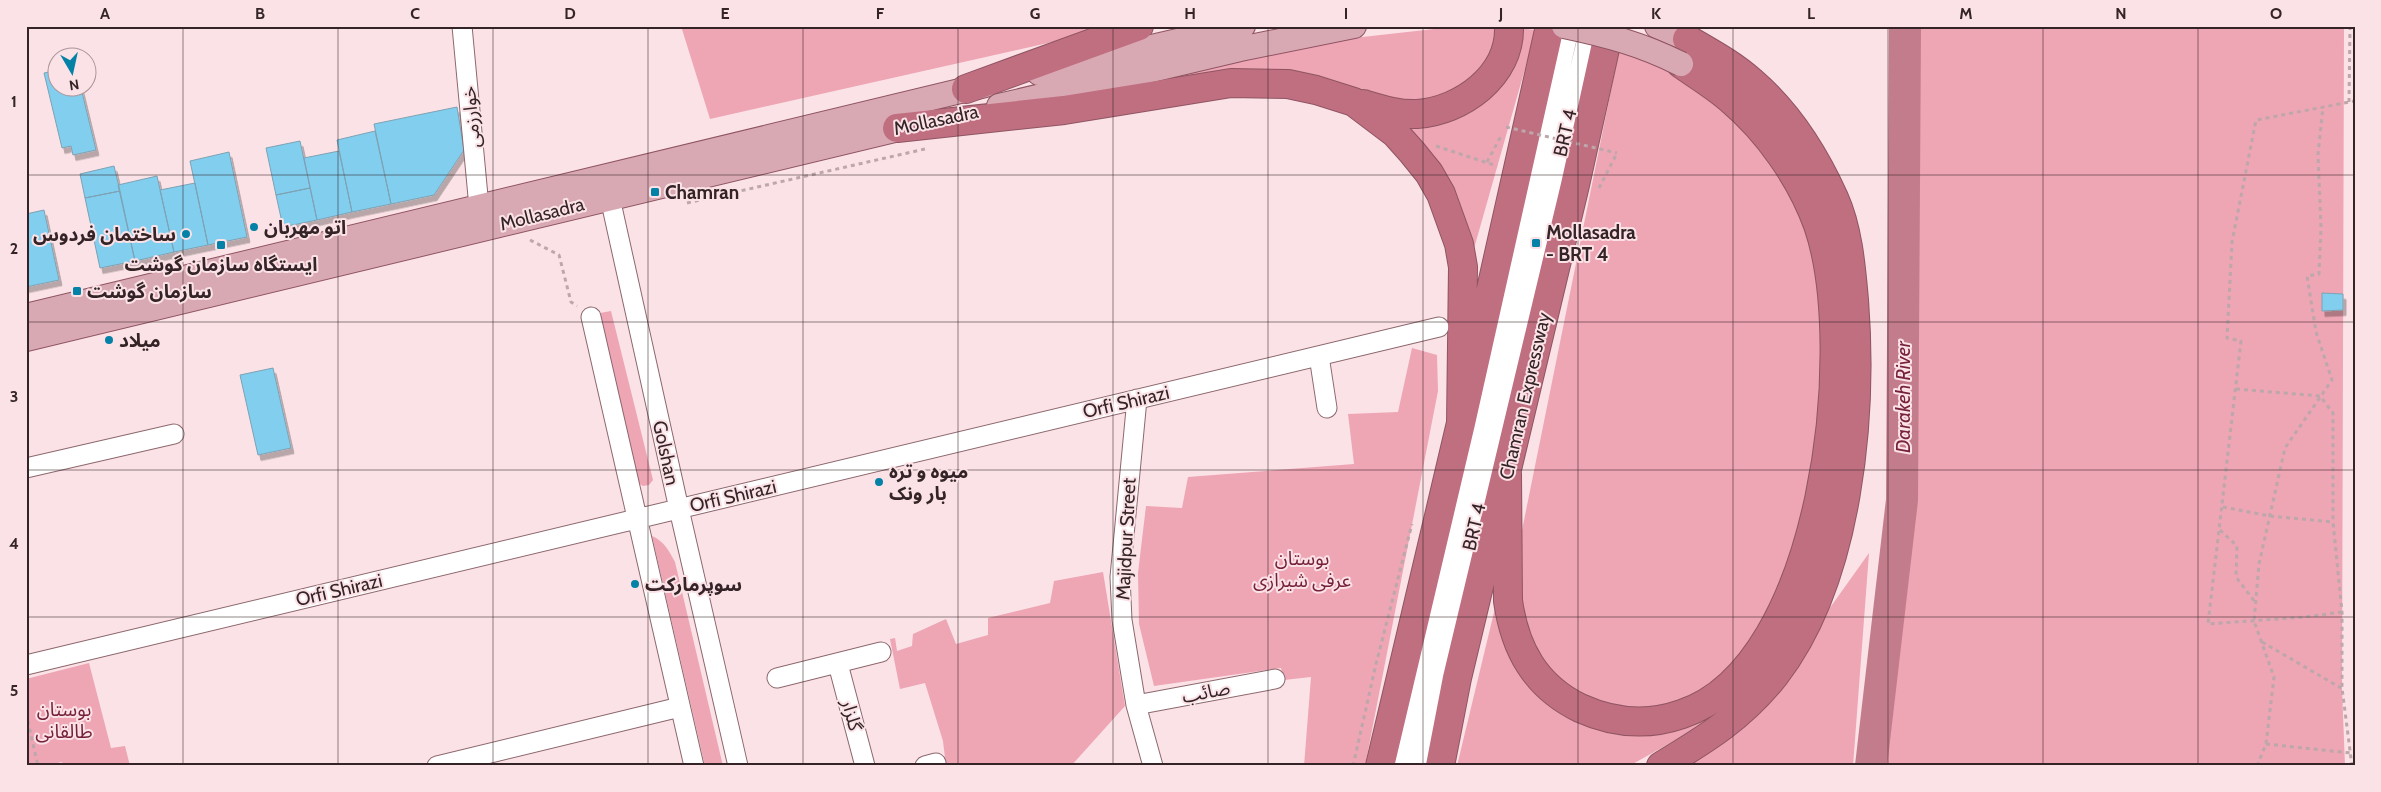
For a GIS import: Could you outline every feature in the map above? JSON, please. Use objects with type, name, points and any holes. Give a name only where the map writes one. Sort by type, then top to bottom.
[{"type":"highway","points":[[966,89],[1139,26]]},
{"type":"highway","points":[[897,128],[1064,110],[1231,83],[1288,84],[1394,112],[1416,114],[1458,104],[1478,91],[1491,76],[1503,57],[1509,26]]},
{"type":"highway","points":[[1380,766],[1461,423],[1550,26]]},
{"type":"highway","name":"Chamran Expressway","points":[[1440,766],[1457,678],[1507,474],[1610,26]]},
{"type":"highway","points":[[1507,474],[1508,601],[1511,622],[1518,643],[1531,666],[1542,681],[1562,699],[1594,714],[1616,720],[1642,722],[1666,720],[1696,710],[1721,694],[1746,668],[1766,640],[1784,609],[1798,573],[1818,503],[1829,437],[1835,364],[1832,292],[1826,254],[1818,225],[1806,196],[1787,165],[1754,123],[1684,51]]},
{"type":"highway","points":[[1661,766],[1714,734],[1749,706],[1776,673],[1794,645],[1813,608],[1839,529],[1852,447],[1858,382],[1856,333],[1847,241],[1835,200],[1818,164],[1794,130],[1753,82],[1723,60],[1684,51]]},
{"type":"highway","points":[[1354,102],[1395,133],[1412,152],[1429,173],[1449,213],[1459,244],[1463,267],[1461,423]]},
{"type":"main road","name":"Mollasadra","points":[[26,316],[966,89],[1243,26]]},
{"type":"main road","name":"Mollasadra","points":[[26,338],[897,128],[1059,94],[1240,48],[1354,26]]},
{"type":"main road","points":[[1564,26],[1612,36],[1649,48],[1684,51]]},
{"type":"main road","points":[[1657,26],[1684,51]]},
{"type":"street","name":"خوارزمی","points":[[462,26],[479,207]]},
{"type":"street","name":"BRT 4","points":[[1401,766],[1570,26]]},
{"type":"street","name":"BRT 4","points":[[1420,766],[1523,305],[1590,26]]},
{"type":"street","name":"Golshan","points":[[610,198],[738,766]]},
{"type":"street","points":[[591,317],[694,766]]},
{"type":"street","name":"Orfi Shirazi","points":[[26,665],[1439,327]]},
{"type":"street","points":[[1319,356],[1327,408]]},
{"type":"street","name":"Majidpur Street","points":[[1137,399],[1120,577],[1122,620],[1136,705],[1151,765]]},
{"type":"street","points":[[26,468],[174,434]]},
{"type":"street","points":[[777,678],[881,652]]},
{"type":"street","name":"گلزار","points":[[838,664],[866,766]]},
{"type":"street","name":"صائب","points":[[1136,705],[1275,679]]},
{"type":"street","points":[[437,766],[680,707]]},
{"type":"path","points":[[2349,102],[2350,26]]},
{"type":"path","points":[[2342,612],[2305,618],[2208,624],[2241,341],[2228,338],[2232,242],[2256,120],[2355,101]]},
{"type":"path","points":[[2257,766],[2266,744],[2274,677],[2254,621],[2259,564],[2286,448],[2332,380],[2316,332],[2306,276],[2319,274],[2321,228],[2318,154],[2323,107]]},
{"type":"path","points":[[1432,145],[1488,162],[1506,127],[1617,153],[1598,191]]},
{"type":"path","points":[[682,204],[933,148]]},
{"type":"path","points":[[501,224],[559,255],[571,302],[591,317]]},
{"type":"path","points":[[2236,389],[2320,396],[2333,412],[2333,522],[2342,612],[2342,688],[2352,766]]},
{"type":"path","points":[[2223,507],[2270,516],[2333,522]]},
{"type":"path","points":[[1353,766],[1376,664],[1412,523]]},
{"type":"path","points":[[2220,529],[2238,546],[2236,577],[2255,602]]},
{"type":"path","points":[[2261,641],[2342,688]]},
{"type":"path","points":[[26,712],[38,766]]},
{"type":"path","points":[[2266,744],[2350,753]]},
{"type":"green space","points":[[681,26],[1104,26],[1070,38],[710,119]]},
{"type":"green space","points":[[1895,26],[2344,26],[2342,688],[2345,766],[1878,766],[1898,295]]},
{"type":"green space","points":[[1443,28],[1497,28],[1490,60],[1476,80],[1426,106],[1314,81],[1072,103],[1224,60],[1300,44]]},
{"type":"green space","points":[[1518,28],[1536,30],[1473,252],[1384,118],[1453,116]]},
{"type":"green space","points":[[1620,46],[1672,67],[1746,126],[1799,201],[1826,305],[1814,469],[1777,599],[1729,673],[1667,709],[1611,709],[1565,689],[1526,641],[1517,555]]},
{"type":"green space","points":[[611,311],[653,480],[649,485],[643,486],[638,483],[598,319],[600,313]]},
{"type":"green space","name":"بوستان عرفی شیرازی","points":[[1412,348],[1437,355],[1438,391],[1365,766],[1304,766],[1311,677],[1284,680],[1281,668],[1154,686],[1139,624],[1138,573],[1146,506],[1182,508],[1188,477],[1354,464],[1348,414],[1398,412]]},
{"type":"green space","points":[[652,536],[663,544],[675,562],[723,766],[705,766]]},
{"type":"green space","points":[[1869,553],[1853,766],[1683,766],[1748,723]]},
{"type":"green space","points":[[1103,572],[1125,706],[1071,766],[946,766],[943,741],[925,683],[900,689],[890,639],[895,638],[897,651],[912,646],[913,634],[946,619],[956,644],[988,635],[988,618],[1050,603],[1054,581]]},
{"type":"green space","points":[[1496,604],[1538,691],[1688,722],[1722,708],[1692,731],[1629,766],[1457,766]]},
{"type":"green space","name":"بوستان طالقانی","points":[[89,663],[111,748],[125,746],[130,766],[63,766],[62,762],[43,766],[26,766],[26,679]]},
{"type":"building","points":[[48,72],[48,90],[44,73]]},
{"type":"building","points":[[50,98],[83,98],[96,150],[73,155],[71,146],[62,148]]},
{"type":"building","points":[[457,107],[464,150],[434,195],[391,204],[374,124]]},
{"type":"building","points":[[375,131],[391,204],[352,212],[337,140]]},
{"type":"building","points":[[300,141],[310,188],[276,195],[266,148]]},
{"type":"building","points":[[339,151],[352,212],[317,220],[304,158]]},
{"type":"building","points":[[229,152],[247,237],[208,245],[190,161]]},
{"type":"building","points":[[114,166],[120,191],[85,198],[80,174]]},
{"type":"building","points":[[157,176],[174,252],[135,261],[118,185]]},
{"type":"building","points":[[195,183],[208,245],[174,252],[160,190]]},
{"type":"building","points":[[310,188],[317,220],[283,227],[276,195]]},
{"type":"building","points":[[120,191],[135,261],[100,268],[85,198]]},
{"type":"building","points":[[44,210],[59,280],[26,287],[26,214]]},
{"type":"building","points":[[2322,293],[2343,294],[2343,310],[2322,311]]},
{"type":"building","points":[[273,368],[291,448],[258,455],[240,375]]},
{"type":"waterway","name":"Darakeh River","points":[[1871,766],[1902,500],[1905,26]]},
{"type":"place","name":"Chamran","points":[[655,192]]},
{"type":"place","name":"اتو مهربان","points":[[254,227]]},
{"type":"place","name":"ساختمان فردوس","points":[[186,234]]},
{"type":"place","name":"Mollasadra - BRT 4","points":[[1536,243]]},
{"type":"place","name":"ایستگاه سازمان گوشت","points":[[221,245]]},
{"type":"place","name":"سازمان گوشت","points":[[77,291]]},
{"type":"place","name":"میلاد","points":[[109,340]]},
{"type":"place","name":"میوه و تره بار ونک","points":[[879,482]]},
{"type":"place","name":"سوپرمارکت","points":[[635,584]]}]
